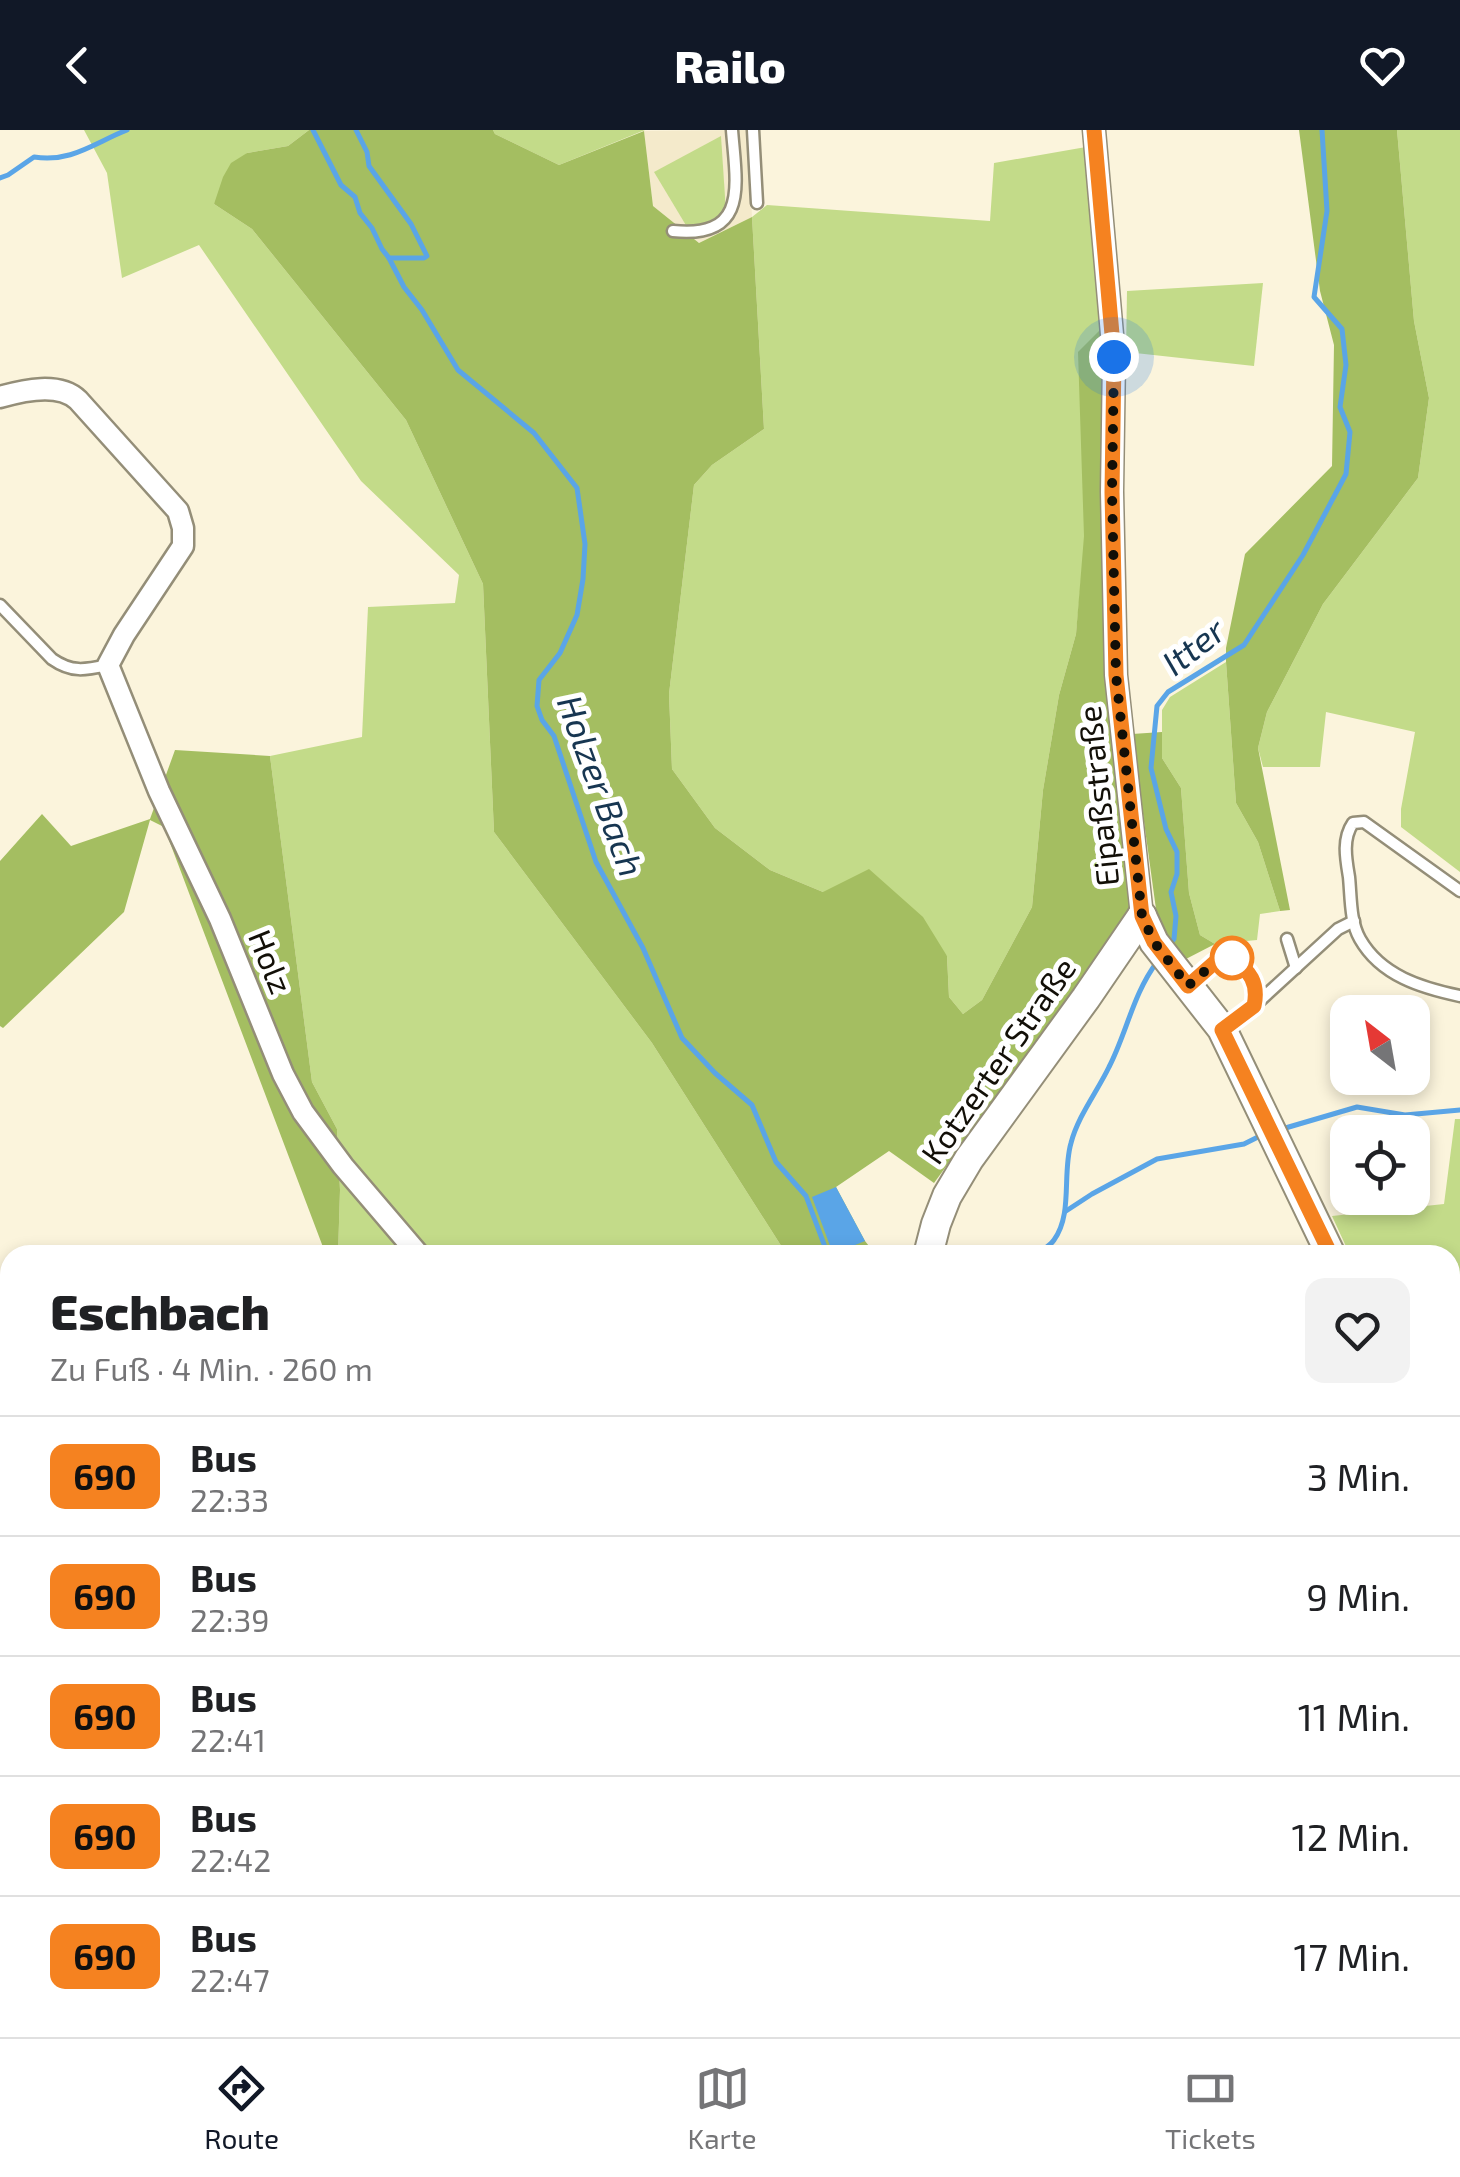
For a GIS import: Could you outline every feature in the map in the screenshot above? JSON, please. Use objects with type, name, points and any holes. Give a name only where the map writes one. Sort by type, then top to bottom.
[{"type":"street","name":"Eipaßstraße","points":[[1094,130],[1114,357],[1116,675],[1142,916]]},
{"type":"street","points":[[0,397],[30,390],[68,391],[178,511],[183,546],[108,665]]},
{"type":"street","name":"Holz","points":[[108,665],[153,778],[220,919],[283,1074],[303,1112],[343,1166],[410,1245]]},
{"type":"street","points":[[1142,916],[1161,952],[1222,1030],[1326,1245]]},
{"type":"street","name":"Kotzerter Straße","points":[[931,1245],[947,1196],[969,1159],[1142,916]]},
{"type":"lane","points":[[673,231],[703,232],[734,208],[732,130]]},
{"type":"lane","points":[[753,130],[756,204]]},
{"type":"lane","points":[[0,605],[62,666],[80,671],[108,665]]},
{"type":"lane","points":[[1460,891],[1364,822],[1353,823],[1349,829],[1346,842],[1354,921],[1360,938],[1389,971],[1423,988],[1460,996]]},
{"type":"lane","points":[[1222,1030],[1338,929],[1354,921]]},
{"type":"lane","points":[[1286,939],[1296,968]]},
{"type":"lane","points":[[1188,986],[1214,963],[1232,958],[1254,979],[1254,1006]]},
{"type":"shaded area","points":[[748,130],[752,217],[699,243],[653,206],[644,131]]},
{"type":"green space","points":[[84,130],[309,130],[288,146],[247,153],[214,204],[252,229],[406,420],[483,584],[494,832],[652,1043],[781,1245],[338,1245],[337,1129],[312,1082],[270,756],[362,737],[368,607],[455,603],[459,575],[361,481],[199,245],[122,278],[107,173]]},
{"type":"green space","points":[[309,130],[493,130],[559,165],[644,131],[653,206],[699,243],[752,217],[764,429],[712,465],[694,485],[669,694],[672,769],[715,828],[770,870],[823,892],[869,869],[923,917],[947,956],[949,997],[963,1014],[982,1000],[1032,907],[1043,790],[1059,695],[1076,634],[1084,536],[1078,352],[1105,325],[1134,910],[934,1183],[889,1151],[836,1187],[868,1245],[781,1245],[652,1043],[494,832],[483,584],[406,420],[252,229],[214,204],[231,163],[247,153],[288,146]]},
{"type":"green space","points":[[493,130],[645,130],[559,165]]},
{"type":"green space","points":[[1299,130],[1397,130],[1414,321],[1429,398],[1418,478],[1323,604],[1267,712],[1258,748],[1290,910],[1280,911],[1258,842],[1236,803],[1226,648],[1245,554],[1332,466],[1334,345],[1320,291]]},
{"type":"green space","points":[[1397,130],[1460,130],[1460,872],[1401,827],[1415,732],[1326,712],[1320,767],[1263,767],[1258,748],[1267,712],[1323,604],[1418,478],[1429,398],[1414,321]]},
{"type":"green space","points":[[721,136],[726,212],[690,232],[654,172]]},
{"type":"green space","points":[[1086,147],[1105,325],[1076,634],[1059,695],[1043,790],[1032,907],[982,1000],[963,1014],[949,997],[947,956],[823,892],[770,870],[715,828],[672,769],[669,694],[694,485],[712,465],[764,429],[752,217],[767,205],[990,221],[994,163]]},
{"type":"green space","points":[[1263,283],[1254,366],[1126,352],[1127,291]]},
{"type":"green space","points":[[1226,662],[1236,803],[1258,842],[1280,911],[1260,914],[1257,940],[1215,944],[1200,935],[1189,893],[1181,788],[1162,758],[1162,710],[1170,697]]},
{"type":"green space","points":[[1162,732],[1162,758],[1181,788],[1189,893],[1200,935],[1215,944],[1184,960],[1159,931],[1132,734]]},
{"type":"green space","points":[[175,750],[270,756],[312,1082],[337,1129],[338,1245],[322,1245],[164,827],[150,820],[124,912],[3,1028],[0,1026],[0,861],[42,814],[71,846],[150,819]]},
{"type":"green space","points":[[1455,1119],[1460,1119],[1460,1245],[1345,1245],[1332,1216],[1430,1215],[1430,1206],[1444,1204]]},
{"type":"water","points":[[836,1187],[865,1241],[830,1245],[812,1197]]},
{"type":"waterway","points":[[0,178],[34,157],[71,155],[127,130]]},
{"type":"waterway","name":"Holzer Bach","points":[[313,130],[341,185],[355,197],[360,213],[404,287],[458,370],[534,433],[577,488],[585,544],[577,615],[560,653],[539,680],[537,706],[554,736],[596,862],[643,948],[682,1038],[752,1105],[776,1162],[806,1196],[824,1245]]},
{"type":"waterway","points":[[356,130],[369,166],[411,224],[427,256],[389,258]]},
{"type":"waterway","name":"Itter","points":[[1169,945],[1174,939],[1176,916],[1171,892],[1177,874],[1177,852],[1166,829],[1151,768],[1157,706],[1168,692],[1244,645],[1303,555],[1346,474],[1350,432],[1340,407],[1346,365],[1342,329],[1314,297],[1327,211],[1322,130]]},
{"type":"waterway","name":"Itter","points":[[1048,1245],[1060,1230],[1063,1218],[1068,1155],[1074,1133],[1157,962]]},
{"type":"waterway","points":[[1282,1129],[1357,1107],[1405,1115],[1460,1110]]},
{"type":"waterway","points":[[1066,1211],[1157,1159],[1244,1144],[1262,1135]]},
{"type":"bus line","name":"690","points":[[1094,130],[1114,357],[1116,675],[1142,916],[1154,942],[1188,986],[1214,963],[1232,958],[1254,979],[1254,1006],[1222,1030],[1326,1245]]},
{"type":"route","points":[[1114,357],[1116,675],[1142,916],[1154,942],[1188,986],[1214,963],[1232,958]]}]
